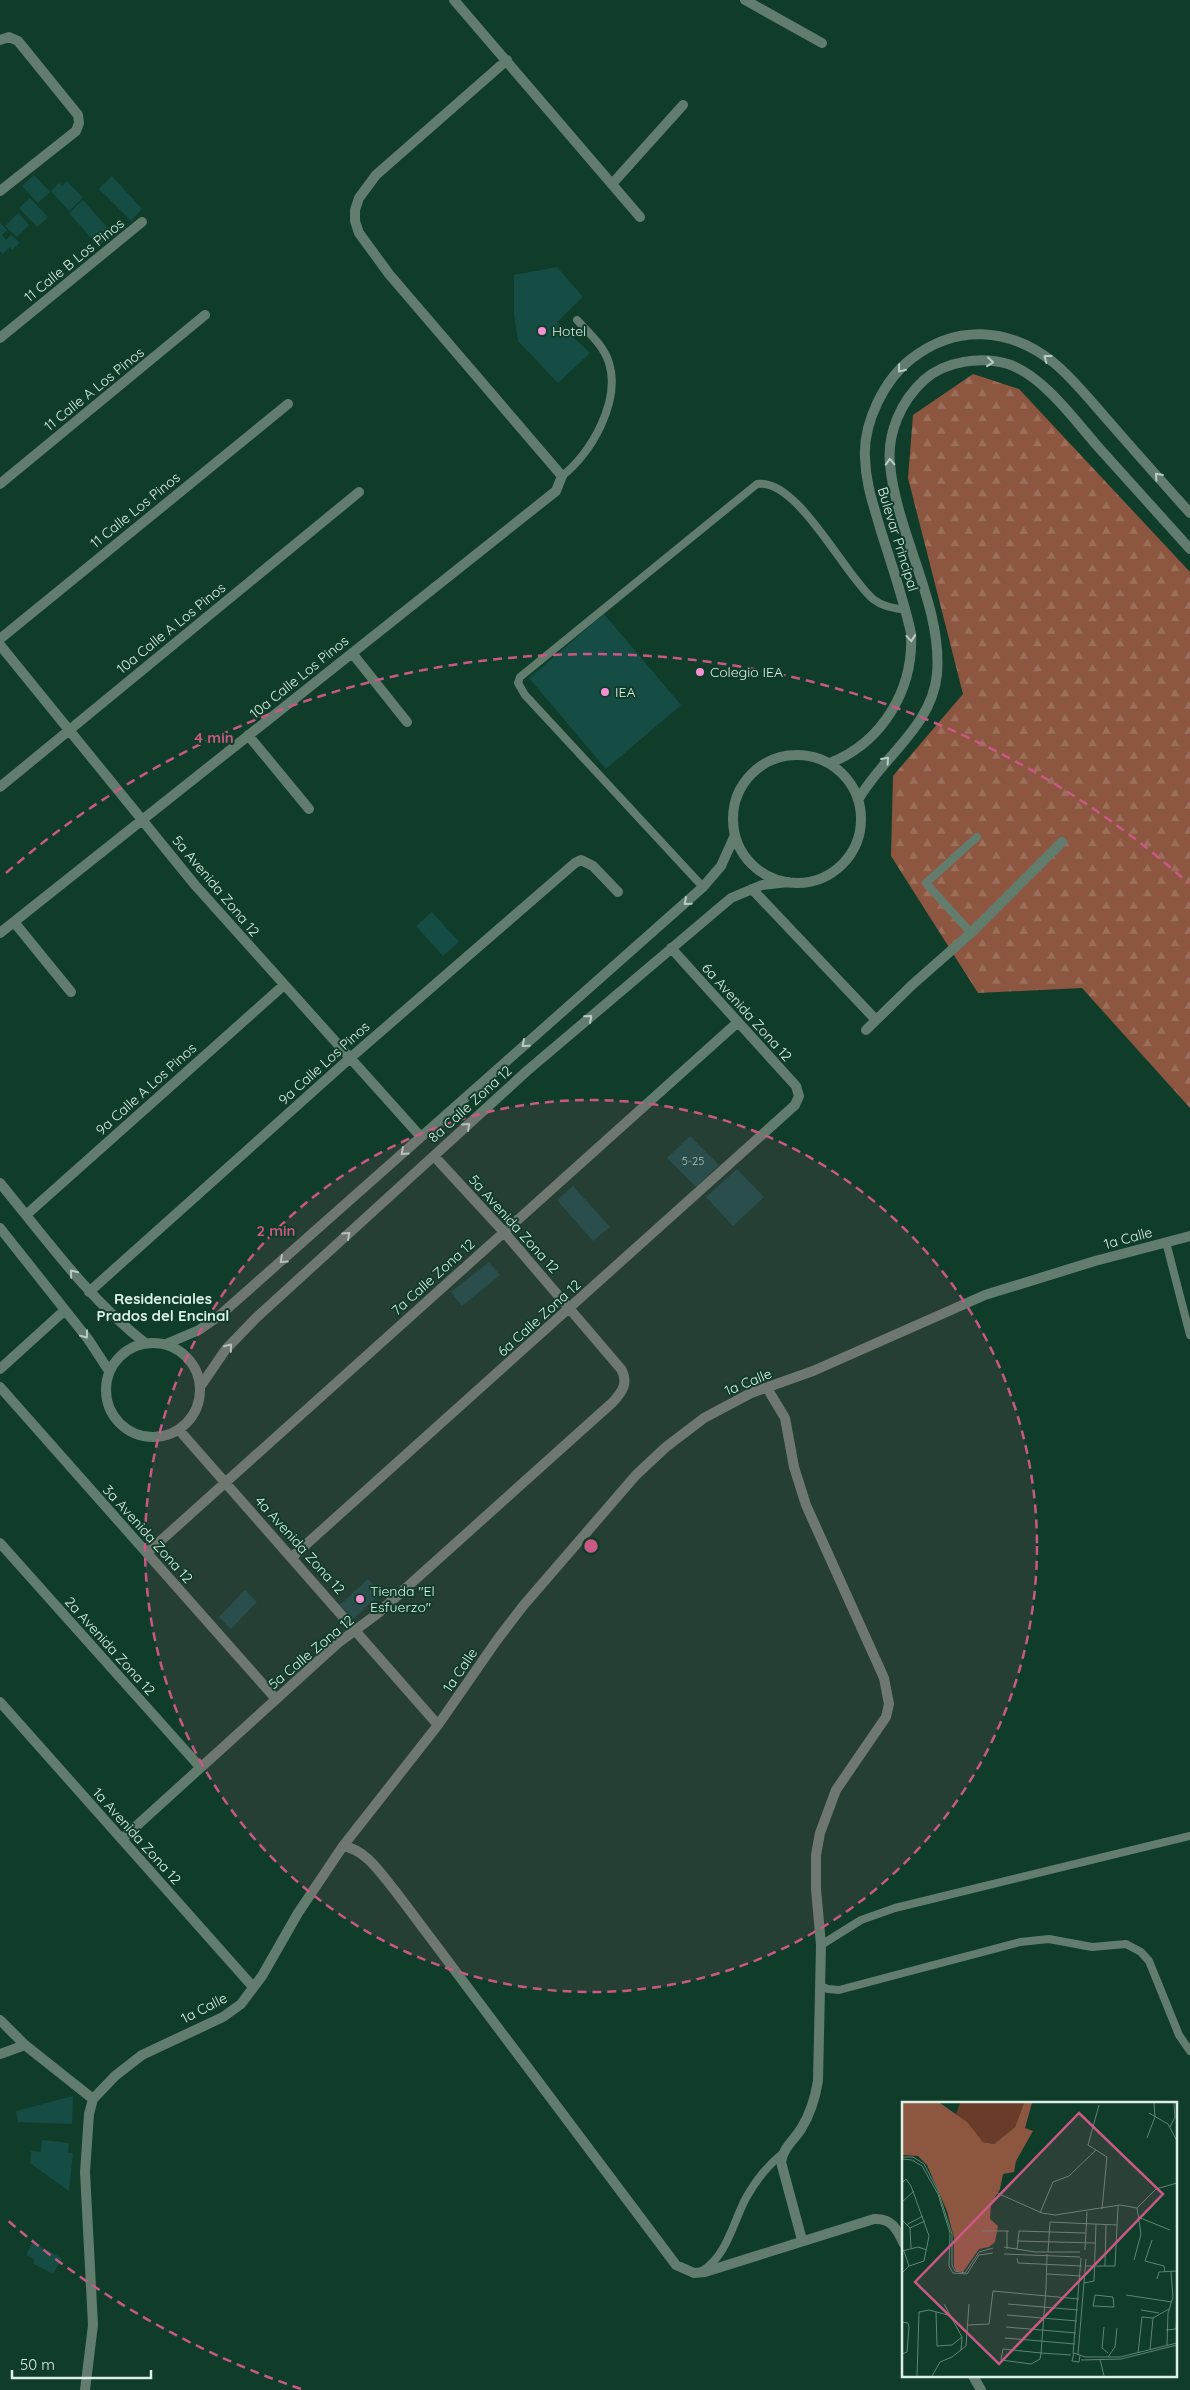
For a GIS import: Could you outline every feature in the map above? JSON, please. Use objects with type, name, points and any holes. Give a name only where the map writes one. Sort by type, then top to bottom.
[{"type":"street","points":[[454,0],[640,217]]},
{"type":"street","points":[[745,0],[822,43]]},
{"type":"street","points":[[0,40],[9,37],[18,41],[78,115],[79,124],[76,131],[0,191]]},
{"type":"street","points":[[507,60],[376,175],[358,198],[355,221],[366,245],[389,274],[562,476]]},
{"type":"street","points":[[612,184],[683,105]]},
{"type":"street","name":"11 Calle B Los Pinos","points":[[0,338],[142,222]]},
{"type":"street","name":"11 Calle A Los Pinos","points":[[0,484],[205,315]]},
{"type":"street","name":"Bulevar Principal","points":[[830,763],[845,758],[884,724],[895,707],[909,671],[912,651],[911,633],[906,610],[866,486],[866,447],[870,422],[883,392],[905,364],[934,344],[949,338],[981,333],[1013,340],[1041,353],[1075,384],[1190,513]]},
{"type":"street","name":"Bulevar Principal","points":[[858,800],[880,767],[916,728],[930,700],[937,674],[932,619],[898,508],[890,462],[896,420],[902,405],[912,391],[926,378],[942,369],[961,362],[976,361],[1009,364],[1026,373],[1055,398],[1190,549]]},
{"type":"street","name":"11 Calle Los Pinos","points":[[0,639],[288,404]]},
{"type":"street","name":"10a Calle Los Pinos","points":[[0,933],[556,491],[562,476]]},
{"type":"street","name":"10a Calle A Los Pinos","points":[[0,786],[358,492]]},
{"type":"street","name":"5a Avenida Zona 12","points":[[0,645],[200,891],[421,1137]]},
{"type":"street","points":[[352,653],[407,722]]},
{"type":"street","points":[[248,735],[309,809]]},
{"type":"street","points":[[794,755],[812,757],[830,763],[842,773],[852,786],[858,800],[860,830],[854,848],[842,864],[826,876],[807,882],[788,882],[770,877],[754,867],[742,852],[735,835],[733,816],[736,798],[745,781],[758,768],[775,759],[794,755]]},
{"type":"street","name":"8a Calle Zona 12","points":[[166,1344],[199,1330],[219,1316],[703,887],[721,866],[735,835]]},
{"type":"street","points":[[866,1030],[971,933],[1062,842]]},
{"type":"street","name":"9a Calle Los Pinos","points":[[89,1292],[349,1059],[570,867],[581,860],[593,866],[618,892]]},
{"type":"street","name":"8a Calle Zona 12","points":[[200,1387],[226,1349],[242,1331],[528,1070],[716,908],[752,888],[788,882]]},
{"type":"street","points":[[752,888],[876,1020]]},
{"type":"street","points":[[14,922],[71,992]]},
{"type":"street","name":"6a Avenida Zona 12","points":[[670,948],[796,1086],[800,1096]]},
{"type":"street","name":"9a Calle A Los Pinos","points":[[26,1214],[284,985]]},
{"type":"street","name":"7a Calle Zona 12","points":[[147,1553],[738,1022]]},
{"type":"street","name":"6a Calle Zona 12","points":[[292,1557],[792,1109],[800,1096]]},
{"type":"street","name":"5a Avenida Zona 12","points":[[434,1156],[504,1232],[570,1309],[621,1370],[625,1382]]},
{"type":"street","points":[[0,1183],[89,1292],[118,1321],[145,1343]]},
{"type":"street","points":[[0,1228],[65,1310],[109,1371]]},
{"type":"street","name":"1a Calle","points":[[93,2098],[114,2076],[142,2055],[223,2017],[241,2004],[262,1976],[298,1914],[343,1846],[438,1725],[523,1606],[636,1475],[704,1418],[727,1405],[813,1371],[985,1296],[1095,1261],[1190,1236]]},
{"type":"street","points":[[0,1369],[65,1310]]},
{"type":"street","points":[[145,1343],[166,1344],[179,1350],[190,1360],[197,1373],[200,1387],[196,1411],[179,1430],[165,1436],[150,1438],[135,1435],[122,1427],[112,1415],[106,1401],[109,1371],[118,1358],[130,1348],[145,1343]]},
{"type":"street","name":"5a Calle Zona 12","points":[[122,1839],[338,1643],[377,1614],[613,1402],[623,1389],[625,1382]]},
{"type":"street","name":"3a Avenida Zona 12","points":[[0,1387],[276,1699]]},
{"type":"street","points":[[767,1388],[785,1418],[794,1466],[806,1505],[888,1692],[889,1704],[886,1717],[836,1790],[820,1833],[816,1869],[821,1945],[820,2049],[814,2103],[800,2130],[783,2153],[782,2171],[802,2240]]},
{"type":"street","name":"4a Avenida Zona 12","points":[[179,1430],[438,1725]]},
{"type":"street","name":"2a Avenida Zona 12","points":[[0,1543],[200,1767]]},
{"type":"street","name":"1a Avenida Zona 12","points":[[0,1702],[253,1987]]},
{"type":"street","points":[[343,1846],[353,1848],[364,1855],[396,1892],[676,2265],[694,2273],[718,2268],[802,2240],[881,2218],[892,2223],[902,2240]]},
{"type":"street","points":[[0,2020],[25,2045],[93,2098],[89,2114],[85,2172],[93,2325],[85,2390]]},
{"type":"street","points":[[0,2054],[25,2045]]},
{"type":"street","points":[[974,2378],[981,2390]]},
{"type":"lane","points":[[562,476],[576,465],[590,447],[609,403],[610,364],[604,350],[577,320]]},
{"type":"lane","points":[[703,887],[525,695],[518,683],[520,677],[750,488],[763,482],[776,486],[786,493],[832,545],[873,599],[888,607],[906,610]]},
{"type":"lane","points":[[971,933],[926,883],[977,837]]},
{"type":"lane","points":[[1166,1242],[1190,1335]]},
{"type":"lane","points":[[821,1945],[861,1920],[895,1908],[1190,1836]]},
{"type":"lane","points":[[820,1986],[839,1990],[1020,1942],[1049,1939],[1092,1947],[1126,1944],[1141,1952],[1149,1960],[1179,2035],[1190,2051]]},
{"type":"lane","points":[[694,2273],[709,2267],[722,2251],[746,2198],[766,2166],[783,2153]]},
{"type":"green space","points":[[973,374],[1019,389],[1190,572],[1190,1108],[1082,988],[978,993],[891,856],[893,776],[963,694],[908,478],[913,415]]},
{"type":"building","points":[[34,175],[50,192],[38,203],[22,186]]},
{"type":"building","points":[[112,176],[142,209],[131,221],[99,189]]},
{"type":"building","points":[[67,181],[83,198],[69,211],[51,191],[59,183],[62,186]]},
{"type":"building","points":[[30,198],[48,217],[37,227],[19,208]]},
{"type":"building","points":[[83,200],[113,234],[98,246],[69,213]]},
{"type":"building","points":[[18,213],[29,225],[17,237],[5,226]]},
{"type":"building","points":[[0,223],[7,230],[2,235],[6,240],[11,235],[20,243],[12,250],[10,247],[3,254],[0,251]]},
{"type":"building","name":"Hotel","points":[[557,267],[583,297],[557,322],[590,353],[558,383],[518,341],[514,315],[514,275]]},
{"type":"building","name":"IEA","points":[[604,614],[681,705],[606,769],[529,678]]},
{"type":"building","points":[[432,912],[459,942],[443,956],[416,926]]},
{"type":"building","points":[[690,1136],[719,1165],[696,1187],[667,1158]]},
{"type":"building","points":[[737,1169],[764,1197],[733,1226],[706,1197]]},
{"type":"building","points":[[573,1186],[610,1227],[593,1241],[557,1200]]},
{"type":"building","points":[[489,1262],[500,1275],[462,1306],[451,1292]]},
{"type":"building","name":"Tienda \"El Esfuerzo\"","points":[[368,1579],[381,1593],[353,1619],[340,1605]]},
{"type":"building","points":[[245,1590],[257,1602],[231,1629],[219,1617]]},
{"type":"building","points":[[73,2096],[72,2124],[18,2122],[16,2111]]},
{"type":"building","points":[[42,2140],[69,2143],[68,2153],[73,2153],[69,2191],[30,2163],[31,2151],[41,2152]]},
{"type":"building","points":[[32,2243],[62,2258],[53,2274],[34,2264],[34,2259],[26,2255]]},
{"type":"place","name":"Hotel","points":[[542,331]]},
{"type":"place","name":"Colegio IEA","points":[[700,672]]},
{"type":"place","name":"IEA","points":[[605,692]]},
{"type":"place","name":"Tienda \"El Esfuerzo\"","points":[[360,1599]]},
{"type":"district","name":"Residenciales Prados del Encinal","points":[[163,1306]]}]
